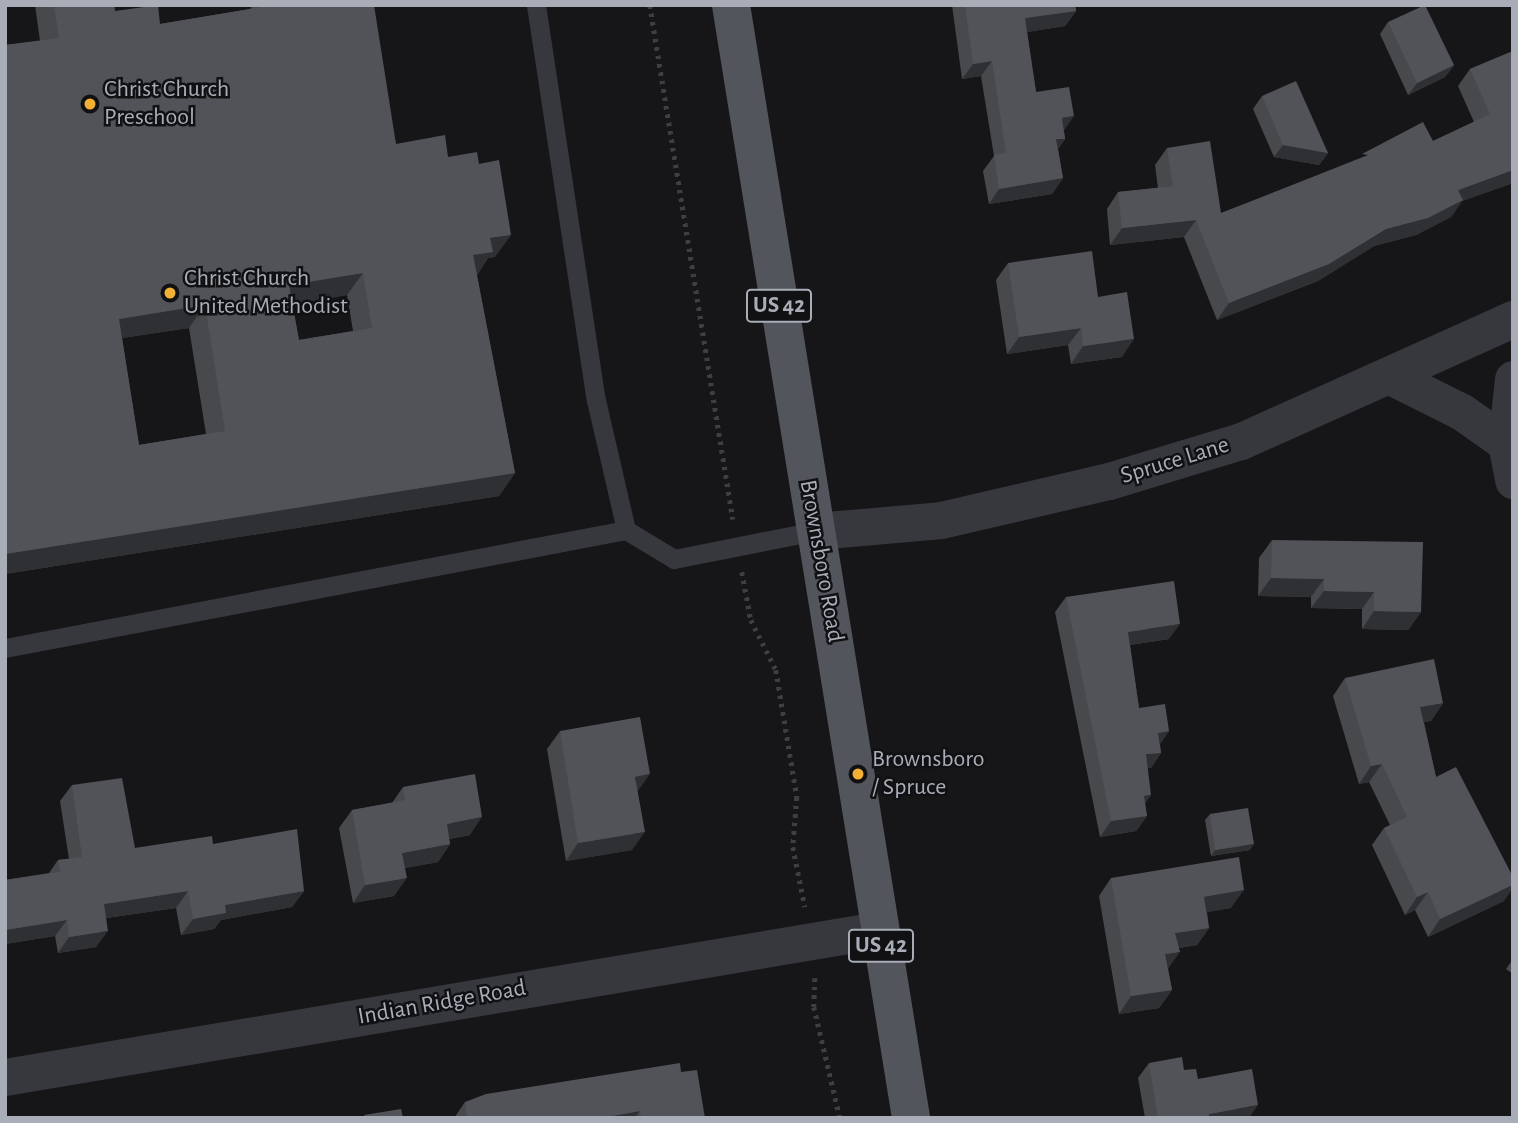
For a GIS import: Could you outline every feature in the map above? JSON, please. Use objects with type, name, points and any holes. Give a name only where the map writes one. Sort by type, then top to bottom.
[{"type":"main road","name":"Brownsboro Road","points":[[731,5],[878,930],[911,1118]]},
{"type":"street","name":"Spruce Lane","points":[[816,531],[941,520],[1109,481],[1241,441],[1513,319]]},
{"type":"street","points":[[1390,376],[1506,443]]},
{"type":"street","points":[[1513,379],[1506,443],[1513,480]]},
{"type":"street","name":"Indian Ridge Road","points":[[5,1077],[878,930]]},
{"type":"lane","points":[[536,5],[596,400],[626,530]]},
{"type":"lane","points":[[5,648],[626,530],[674,559],[816,531]]},
{"type":"building","points":[[54,5],[114,5],[115,11],[158,5],[160,24],[268,5],[374,5],[396,144],[445,135],[448,157],[477,152],[479,164],[499,160],[511,235],[490,238],[493,252],[473,255],[515,473],[5,554],[5,45],[59,38]],"holes":[[[363,273],[372,328],[299,340],[289,285]],[[205,305],[225,431],[139,445],[119,319]]]},
{"type":"building","points":[[965,5],[1075,5],[1076,11],[1025,18],[1036,92],[1069,87],[1074,116],[1062,118],[1065,139],[1056,139],[1063,178],[999,189],[994,155],[1006,153],[992,61],[973,64]]},
{"type":"building","points":[[1425,5],[1454,65],[1417,83],[1388,22]]},
{"type":"building","points":[[1513,51],[1513,170],[1458,190],[1463,200],[1428,218],[1386,229],[1329,264],[1229,303],[1196,220],[1122,228],[1118,192],[1173,186],[1167,148],[1210,141],[1221,213],[1368,155],[1362,154],[1423,122],[1433,141],[1490,114],[1470,69]]},
{"type":"building","points":[[1296,81],[1328,153],[1283,145],[1262,96]]},
{"type":"building","points":[[1092,251],[1098,297],[1127,292],[1134,339],[1083,346],[1081,328],[1019,337],[1008,263]]},
{"type":"building","points":[[1272,540],[1423,542],[1421,612],[1374,611],[1374,592],[1324,591],[1324,579],[1271,578]]},
{"type":"building","points":[[1174,581],[1180,624],[1128,632],[1139,708],[1165,704],[1169,731],[1158,733],[1161,753],[1146,754],[1151,795],[1144,796],[1147,816],[1111,821],[1066,597]]},
{"type":"building","points":[[1434,659],[1443,703],[1420,707],[1436,777],[1456,767],[1513,877],[1513,885],[1440,919],[1428,892],[1417,897],[1384,828],[1407,817],[1382,764],[1371,766],[1345,678]]},
{"type":"building","points":[[640,717],[650,774],[635,777],[645,832],[578,843],[560,731]]},
{"type":"building","points":[[475,774],[482,817],[447,824],[450,844],[402,853],[407,878],[365,885],[352,810],[405,800],[403,787]]},
{"type":"building","points":[[122,778],[135,848],[212,836],[213,844],[297,829],[304,891],[225,905],[226,913],[193,919],[188,891],[104,904],[108,931],[69,937],[67,920],[5,930],[5,880],[60,872],[58,860],[82,857],[72,785]]},
{"type":"building","points":[[1248,808],[1254,844],[1215,850],[1210,814]]},
{"type":"building","points":[[1239,857],[1244,890],[1204,897],[1209,928],[1175,933],[1180,952],[1165,954],[1172,990],[1131,996],[1111,878]]},
{"type":"building","points":[[1182,1057],[1184,1070],[1196,1069],[1198,1079],[1252,1069],[1258,1105],[1209,1114],[1209,1118],[1158,1118],[1149,1063]]},
{"type":"building","points":[[680,1063],[681,1072],[697,1070],[705,1118],[641,1118],[640,1111],[601,1118],[467,1118],[465,1102],[486,1094]]},
{"type":"building","points":[[401,1109],[403,1118],[365,1118],[364,1115]]},
{"type":"place","name":"Christ Church Preschool","points":[[90,104]]},
{"type":"place","name":"Christ Church United Methodist","points":[[170,293]]},
{"type":"place","name":"Brownsboro / Spruce","points":[[858,774]]}]
